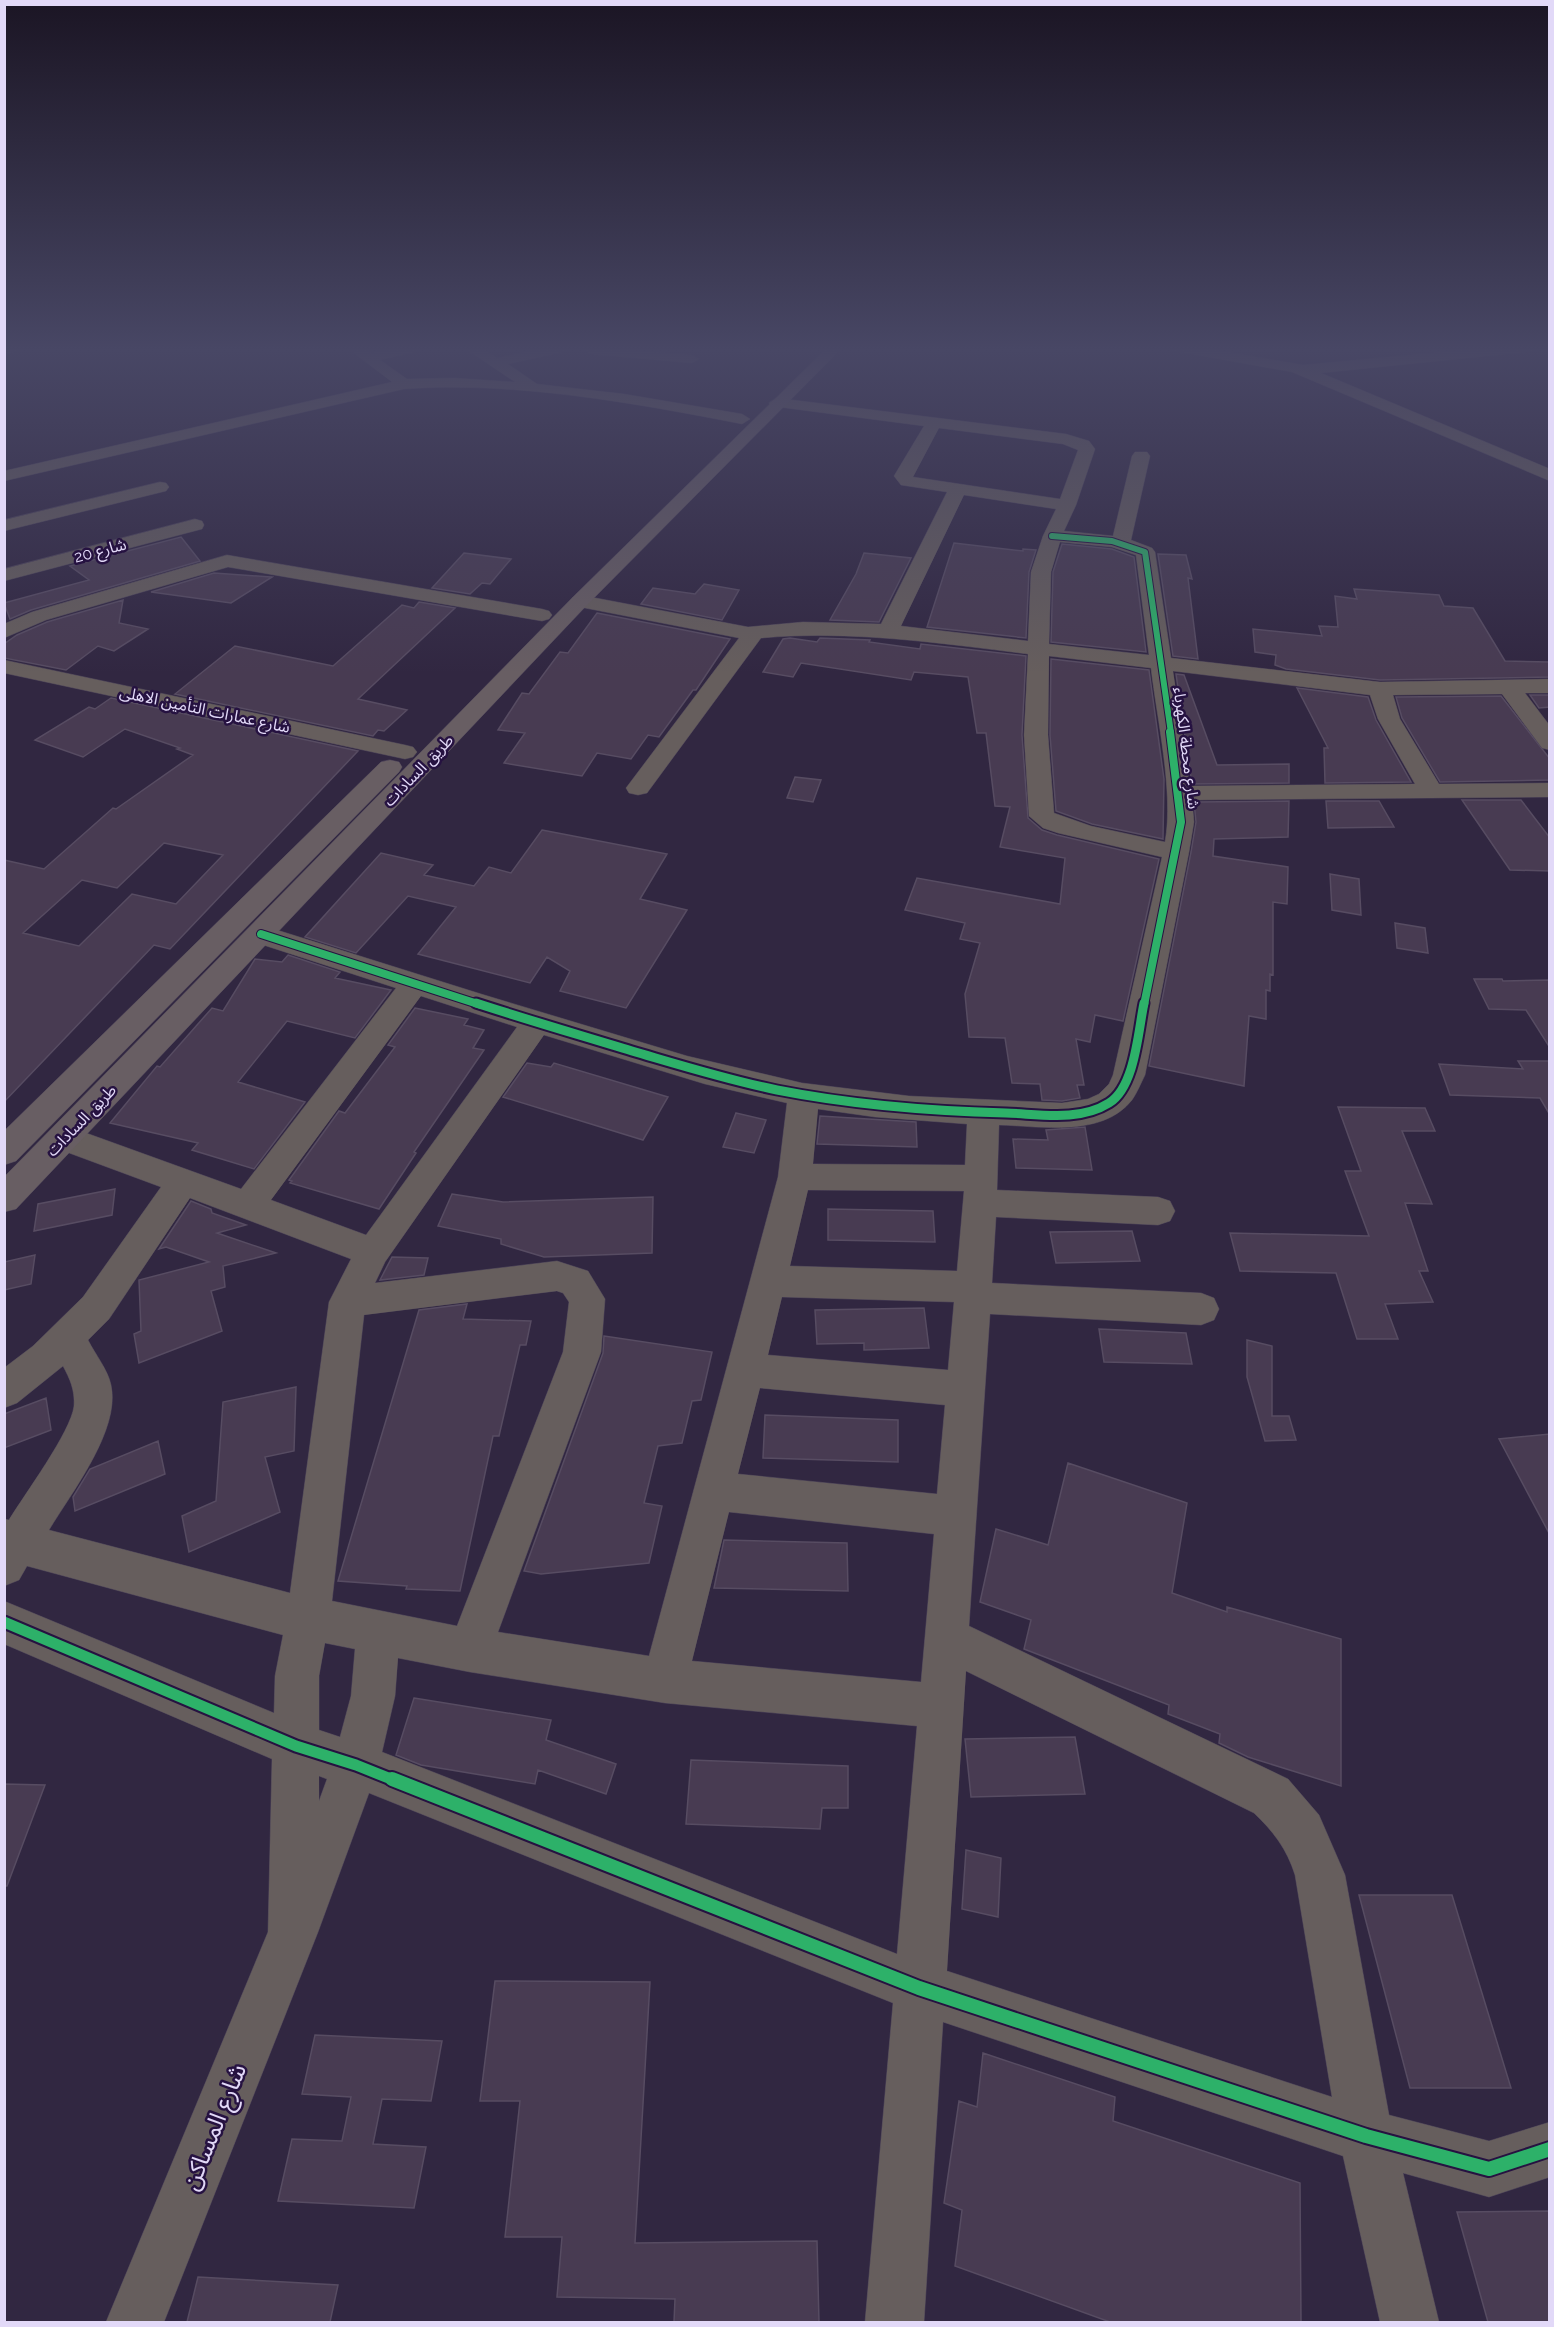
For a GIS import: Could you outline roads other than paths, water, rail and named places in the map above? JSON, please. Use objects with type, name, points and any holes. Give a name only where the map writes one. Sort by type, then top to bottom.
[{"type":"main road","name":"طريق السادات","points":[[4,1199],[580,602],[712,456]]},
{"type":"main road","name":"طريق السادات","points":[[4,1152],[542,615],[719,456]]},
{"type":"street","points":[[4,476],[91,456]]},
{"type":"street","points":[[131,456],[227,561]]},
{"type":"street","points":[[915,456],[903,476],[907,481],[1067,505]]},
{"type":"street","points":[[1085,456],[1067,505],[1052,536],[1041,572],[1036,735],[1042,816],[1050,823],[1176,852]]},
{"type":"street","points":[[1121,544],[1141,456]]},
{"type":"street","points":[[1502,456],[1550,476]]},
{"type":"street","points":[[4,526],[160,487]]},
{"type":"street","points":[[888,632],[958,489]]},
{"type":"street","name":"شارع 20","points":[[4,575],[203,534]]},
{"type":"street","name":"شارع محطة الكهرباء","points":[[261,934],[537,1022],[742,1082],[804,1094],[892,1106],[983,1113],[1091,1112],[1112,1103],[1125,1089],[1129,1076],[1176,852],[1181,822],[1179,793],[1145,552],[1121,544],[1052,536]]},
{"type":"street","points":[[4,632],[39,616],[227,561],[542,615]]},
{"type":"street","points":[[580,602],[753,634],[803,628],[888,632],[1380,689],[1550,686]]},
{"type":"street","points":[[638,788],[753,634]]},
{"type":"street","name":"شارع عمارات التأمين الاهلى","points":[[4,666],[405,752]]},
{"type":"street","points":[[1508,686],[1550,743]]},
{"type":"street","points":[[1380,689],[1389,719],[1432,792]]},
{"type":"street","points":[[1179,793],[1550,790]]},
{"type":"street","points":[[248,1206],[415,984]]},
{"type":"street","points":[[347,1302],[373,1252],[537,1022]]},
{"type":"street","points":[[665,1681],[795,1177],[804,1094]]},
{"type":"street","points":[[894,2322],[981,1191],[983,1113]]},
{"type":"street","points":[[64,1138],[373,1252]]},
{"type":"street","points":[[795,1177],[981,1191],[1158,1211]]},
{"type":"street","points":[[4,1391],[46,1358],[96,1308],[183,1182]]},
{"type":"street","points":[[347,1302],[557,1276],[575,1282],[587,1299],[582,1352],[470,1650]]},
{"type":"street","points":[[769,1281],[973,1292],[1201,1310]]},
{"type":"street","name":"شارع المساكن","points":[[293,1932],[297,1677],[308,1619],[347,1302]]},
{"type":"street","points":[[67,1337],[92,1386],[93,1407],[85,1434],[9,1549],[308,1619],[470,1650],[665,1681],[942,1706]]},
{"type":"street","points":[[747,1370],[965,1389]]},
{"type":"street","points":[[714,1491],[956,1516]]},
{"type":"street","points":[[4,1622],[296,1746],[356,1765],[919,1988],[1366,2136],[1489,2169],[1550,2149]]},
{"type":"street","name":"شارع المساكن","points":[[135,2322],[293,1932],[356,1765],[373,1696],[378,1632]]},
{"type":"street","points":[[948,1638],[1271,1796],[1294,1817],[1311,1845],[1320,1875],[1366,2136],[1409,2322]]}]
